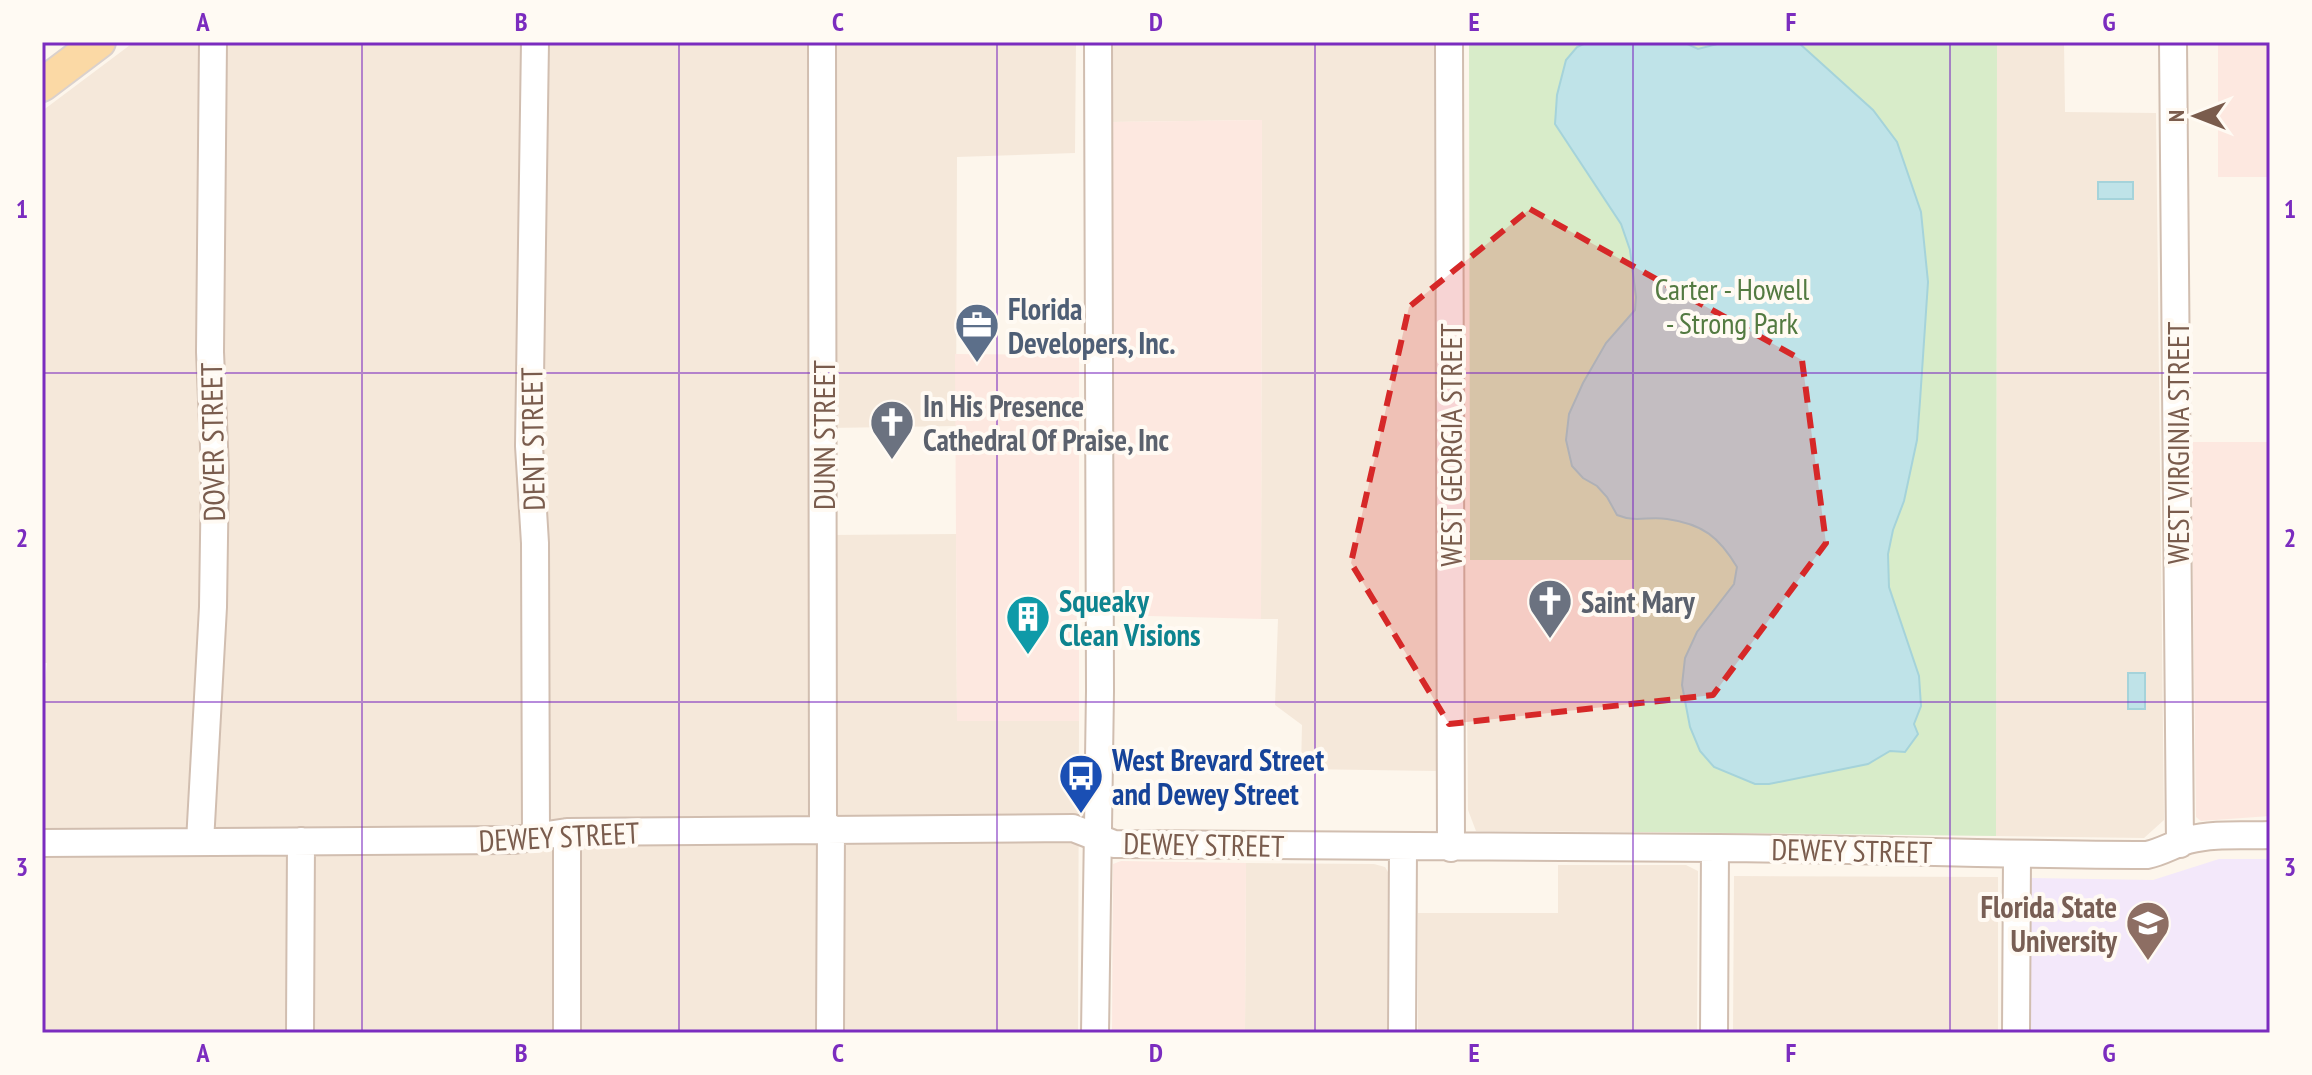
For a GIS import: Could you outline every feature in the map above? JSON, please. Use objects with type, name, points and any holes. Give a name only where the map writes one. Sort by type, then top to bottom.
[{"type":"main road","points":[[42,85],[99,42]]},
{"type":"street","name":"DOVER STREET","points":[[200,842],[214,562],[215,470],[210,352],[213,42]]},
{"type":"street","name":"DENT STREET","points":[[535,42],[529,446],[535,543],[536,835]]},
{"type":"street","name":"DUNN STREET","points":[[822,42],[830,1033]]},
{"type":"street","points":[[1095,1033],[1100,691],[1098,42]]},
{"type":"street","name":"WEST GEORGIA STREET","points":[[1449,42],[1451,848]]},
{"type":"street","name":"WEST VIRGINIA STREET","points":[[2173,42],[2180,844]]},
{"type":"street","name":"DEWEY STREET","points":[[42,843],[514,840],[567,832],[1073,828],[1114,844],[1715,848],[1938,851],[2017,856],[2147,855],[2207,836],[2270,835]]},
{"type":"street","points":[[567,832],[567,1033]]},
{"type":"street","points":[[300,1033],[301,841]]},
{"type":"street","points":[[1402,1033],[1403,847]]},
{"type":"street","points":[[1714,1033],[1715,848]]},
{"type":"street","points":[[2016,1033],[2017,856]]},
{"type":"highlighted area","points":[[1530,209],[1802,360],[1826,543],[1713,695],[1449,724],[1351,563],[1409,307]]},
{"type":"shaded area","points":[[134,42],[1076,42],[1075,153],[957,157],[956,426],[829,428],[830,535],[956,534],[957,721],[1079,721],[1078,1033],[42,1033],[42,711],[47,663],[42,663],[42,111]]},
{"type":"shaded area","points":[[1111,42],[1434,42],[1437,771],[1301,769],[1302,725],[1275,705],[1278,619],[1261,619],[1262,120],[1110,122]]},
{"type":"shaded area","points":[[1997,42],[2064,42],[2065,112],[2156,113],[2164,820],[2144,838],[1996,836]]},
{"type":"shaded area","points":[[2218,42],[2270,42],[2270,177],[2218,177]]},
{"type":"shaded area","points":[[1262,120],[1261,619],[1112,615],[1110,122]]},
{"type":"shaded area","points":[[955,354],[1079,355],[1079,721],[957,721]]},
{"type":"shaded area","points":[[2191,442],[2270,442],[2270,816],[2201,821],[2196,817]]},
{"type":"shaded area","points":[[1467,702],[1633,702],[1633,832],[1476,831],[1468,810]]},
{"type":"shaded area","name":"Florida State University","points":[[2219,859],[2270,859],[2270,1033],[2027,1033],[2030,878],[2153,880]]},
{"type":"shaded area","points":[[1121,861],[1246,863],[1245,1033],[1112,1033],[1113,864]]},
{"type":"shaded area","points":[[1246,863],[1374,864],[1385,867],[1388,872],[1387,1033],[1245,1033]]},
{"type":"shaded area","points":[[1558,865],[1686,865],[1698,871],[1697,1033],[1418,1033],[1418,913],[1558,913]]},
{"type":"shaded area","points":[[1734,876],[1998,877],[1998,1033],[1733,1033]]},
{"type":"green space","name":"Carter - Howell - Strong Park","points":[[1469,42],[1997,42],[1996,836],[1633,832],[1633,560],[1470,560]]},
{"type":"water","points":[[1588,42],[1683,42],[1698,49],[1725,42],[1800,44],[1873,110],[1897,142],[1921,212],[1928,282],[1917,440],[1904,501],[1888,554],[1889,587],[1919,676],[1921,706],[1914,724],[1918,734],[1905,752],[1890,751],[1868,764],[1769,784],[1755,784],[1714,767],[1700,751],[1690,727],[1682,685],[1685,658],[1697,632],[1734,584],[1737,567],[1716,540],[1691,524],[1660,518],[1630,519],[1617,515],[1597,486],[1583,478],[1572,466],[1566,440],[1569,414],[1606,343],[1635,310],[1636,297],[1630,250],[1621,224],[1555,124],[1557,95],[1566,60],[1577,47]]},
{"type":"water","points":[[2098,182],[2133,182],[2133,199],[2098,199]]},
{"type":"water","points":[[2128,673],[2145,673],[2145,709],[2128,709]]},
{"type":"place","name":"Florida Developers, Inc.","points":[[977,364]]},
{"type":"place","name":"In His Presence Cathedral Of Praise, Inc","points":[[892,461]]},
{"type":"place","name":"Saint Mary","points":[[1550,640]]},
{"type":"place","name":"Squeaky Clean Visions","points":[[1028,656]]},
{"type":"place","name":"West Brevard Street and Dewey Street","points":[[1081,815]]},
{"type":"place","name":"Florida State University","points":[[2148,962]]}]
